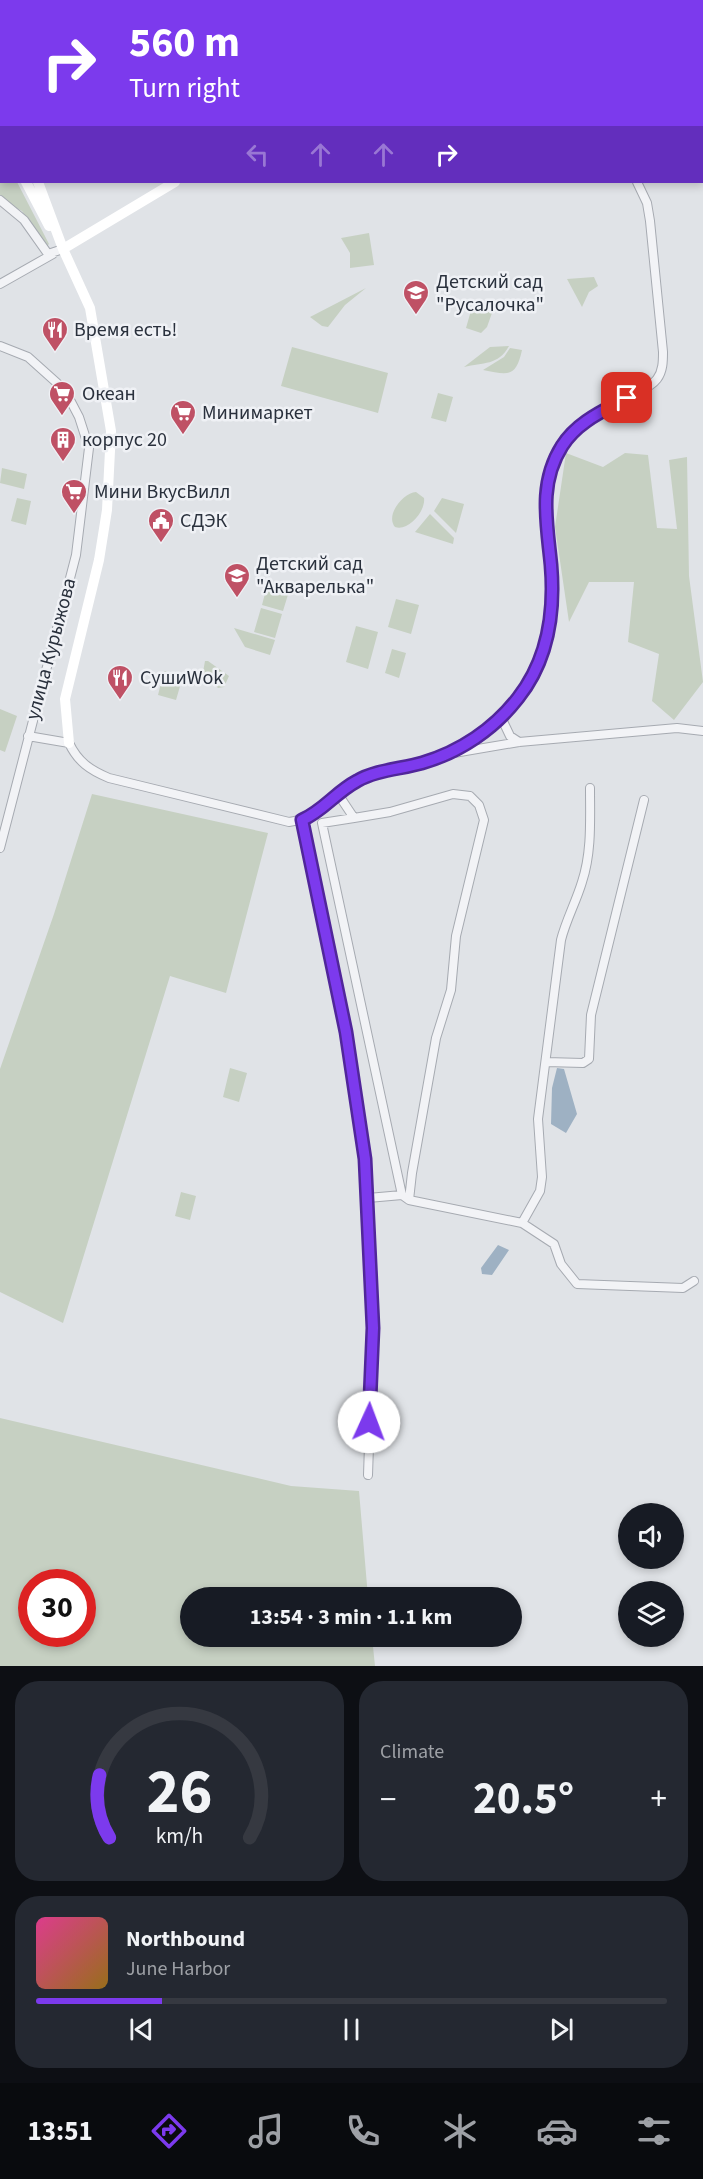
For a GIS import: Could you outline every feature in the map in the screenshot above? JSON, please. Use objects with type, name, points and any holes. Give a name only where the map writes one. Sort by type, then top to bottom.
[{"type":"street","points":[[26,183],[58,251],[90,308],[111,431],[108,502],[102,540],[65,699],[64,715],[69,743],[76,757],[85,766],[110,778],[289,822],[312,816],[338,794],[370,775],[447,754],[519,742],[677,728],[703,730]]},
{"type":"street","points":[[38,183],[58,251]]},
{"type":"street","points":[[0,284],[173,183]]},
{"type":"street","points":[[447,754],[482,733],[501,717],[532,677],[541,657],[551,619],[552,587],[545,505],[546,490],[562,446],[578,428],[594,416],[651,385],[657,379],[663,363],[650,221],[647,203],[637,183]]},
{"type":"street","points":[[0,200],[24,220],[44,250],[58,251]]},
{"type":"street","name":"улица Курыжова","points":[[0,346],[28,357],[63,389],[79,417],[89,448],[76,555],[0,848]]},
{"type":"street","points":[[501,717],[510,736],[519,742]]},
{"type":"street","points":[[28,736],[69,743]]},
{"type":"street","points":[[522,1223],[541,1184],[538,1119],[561,940],[586,865],[590,836],[590,788]]},
{"type":"street","points":[[338,794],[354,818]]},
{"type":"street","points":[[402,1195],[322,824],[390,812],[453,794],[470,796],[479,806],[484,820],[456,936],[451,990],[436,1038],[411,1173],[409,1200]]},
{"type":"street","points":[[546,1062],[583,1064],[589,1059],[591,1015],[644,800]]},
{"type":"street","points":[[302,820],[352,1065],[368,1198],[373,1328],[368,1475]]},
{"type":"street","points":[[368,1198],[402,1195],[409,1200],[522,1223],[554,1244],[561,1264],[577,1284],[683,1288],[694,1281]]},
{"type":"green space","points":[[0,183],[18,183],[49,244],[46,247],[22,211],[0,200]]},
{"type":"green space","points":[[369,233],[374,265],[350,268],[350,253],[341,238]]},
{"type":"green space","points":[[594,277],[598,286],[589,292],[582,307],[567,279]]},
{"type":"green space","points":[[366,288],[345,305],[328,327],[322,326],[310,317]]},
{"type":"green space","points":[[472,307],[492,313],[487,327],[481,333],[466,328]]},
{"type":"green space","points":[[509,346],[495,360],[464,367],[490,347]]},
{"type":"green space","points":[[292,347],[388,373],[378,413],[281,386]]},
{"type":"green space","points":[[510,348],[522,350],[514,370],[499,373],[483,370],[504,357]]},
{"type":"green space","points":[[438,393],[453,397],[446,422],[431,418]]},
{"type":"green space","points":[[566,453],[603,467],[625,453],[648,455],[657,528],[677,529],[669,460],[687,457],[689,576],[703,682],[674,720],[652,701],[659,654],[628,642],[634,582],[589,582],[569,622],[555,527]]},
{"type":"green space","points":[[2,468],[27,474],[24,489],[0,483]]},
{"type":"green space","points":[[416,492],[424,498],[419,514],[405,526],[395,527],[392,517],[397,505],[406,496]]},
{"type":"green space","points":[[17,498],[31,501],[26,525],[11,521]]},
{"type":"green space","points":[[442,498],[464,504],[456,533],[434,511]]},
{"type":"green space","points":[[430,514],[454,538],[453,544],[415,532]]},
{"type":"green space","points":[[268,582],[290,588],[283,611],[262,605]]},
{"type":"green space","points":[[396,599],[419,605],[411,634],[388,627]]},
{"type":"green space","points":[[261,608],[282,614],[275,638],[254,632]]},
{"type":"green space","points":[[356,626],[378,632],[368,669],[346,662]]},
{"type":"green space","points":[[234,628],[275,640],[270,655],[245,647]]},
{"type":"green space","points":[[392,649],[406,653],[399,678],[385,673]]},
{"type":"green space","points":[[205,661],[229,676],[224,687],[218,688],[203,672]]},
{"type":"green space","points":[[164,671],[183,676],[176,700],[158,695]]},
{"type":"green space","points":[[0,709],[17,716],[5,752],[0,750]]},
{"type":"green space","points":[[92,794],[268,833],[226,993],[170,976],[63,1323],[0,1292],[0,1069],[54,914]]},
{"type":"green space","points":[[230,1068],[247,1073],[239,1102],[223,1097]]},
{"type":"green space","points":[[181,1192],[196,1196],[190,1220],[175,1216]]},
{"type":"green space","points":[[0,1418],[291,1486],[359,1491],[367,1587],[180,1587],[180,1647],[373,1647],[375,1666],[0,1666]]},
{"type":"water","points":[[557,1068],[564,1069],[577,1114],[566,1133],[551,1124],[552,1088]]},
{"type":"water","points":[[498,1245],[509,1250],[492,1275],[482,1274],[481,1268]]},
{"type":"place","name":"Детский сад \"Русалочка\"","points":[[416,316]]},
{"type":"place","name":"Время есть!","points":[[55,353]]},
{"type":"place","name":"Океан","points":[[62,417]]},
{"type":"place","name":"Минимаркет","points":[[183,436]]},
{"type":"place","name":"корпус 20","points":[[63,463]]},
{"type":"place","name":"Мини ВкусВилл","points":[[74,515]]},
{"type":"place","name":"СДЭК","points":[[161,544]]},
{"type":"place","name":"Детский сад \"Акварелька\"","points":[[237,599]]},
{"type":"place","name":"СушиWok","points":[[120,701]]},
{"type":"route","points":[[369,1422],[373,1328],[365,1159],[346,1032],[302,820],[312,816],[356,781],[447,754],[467,743],[501,717],[520,696],[541,657],[551,619],[551,565],[545,505],[549,474],[562,446],[578,428],[594,416],[627,398]]}]
